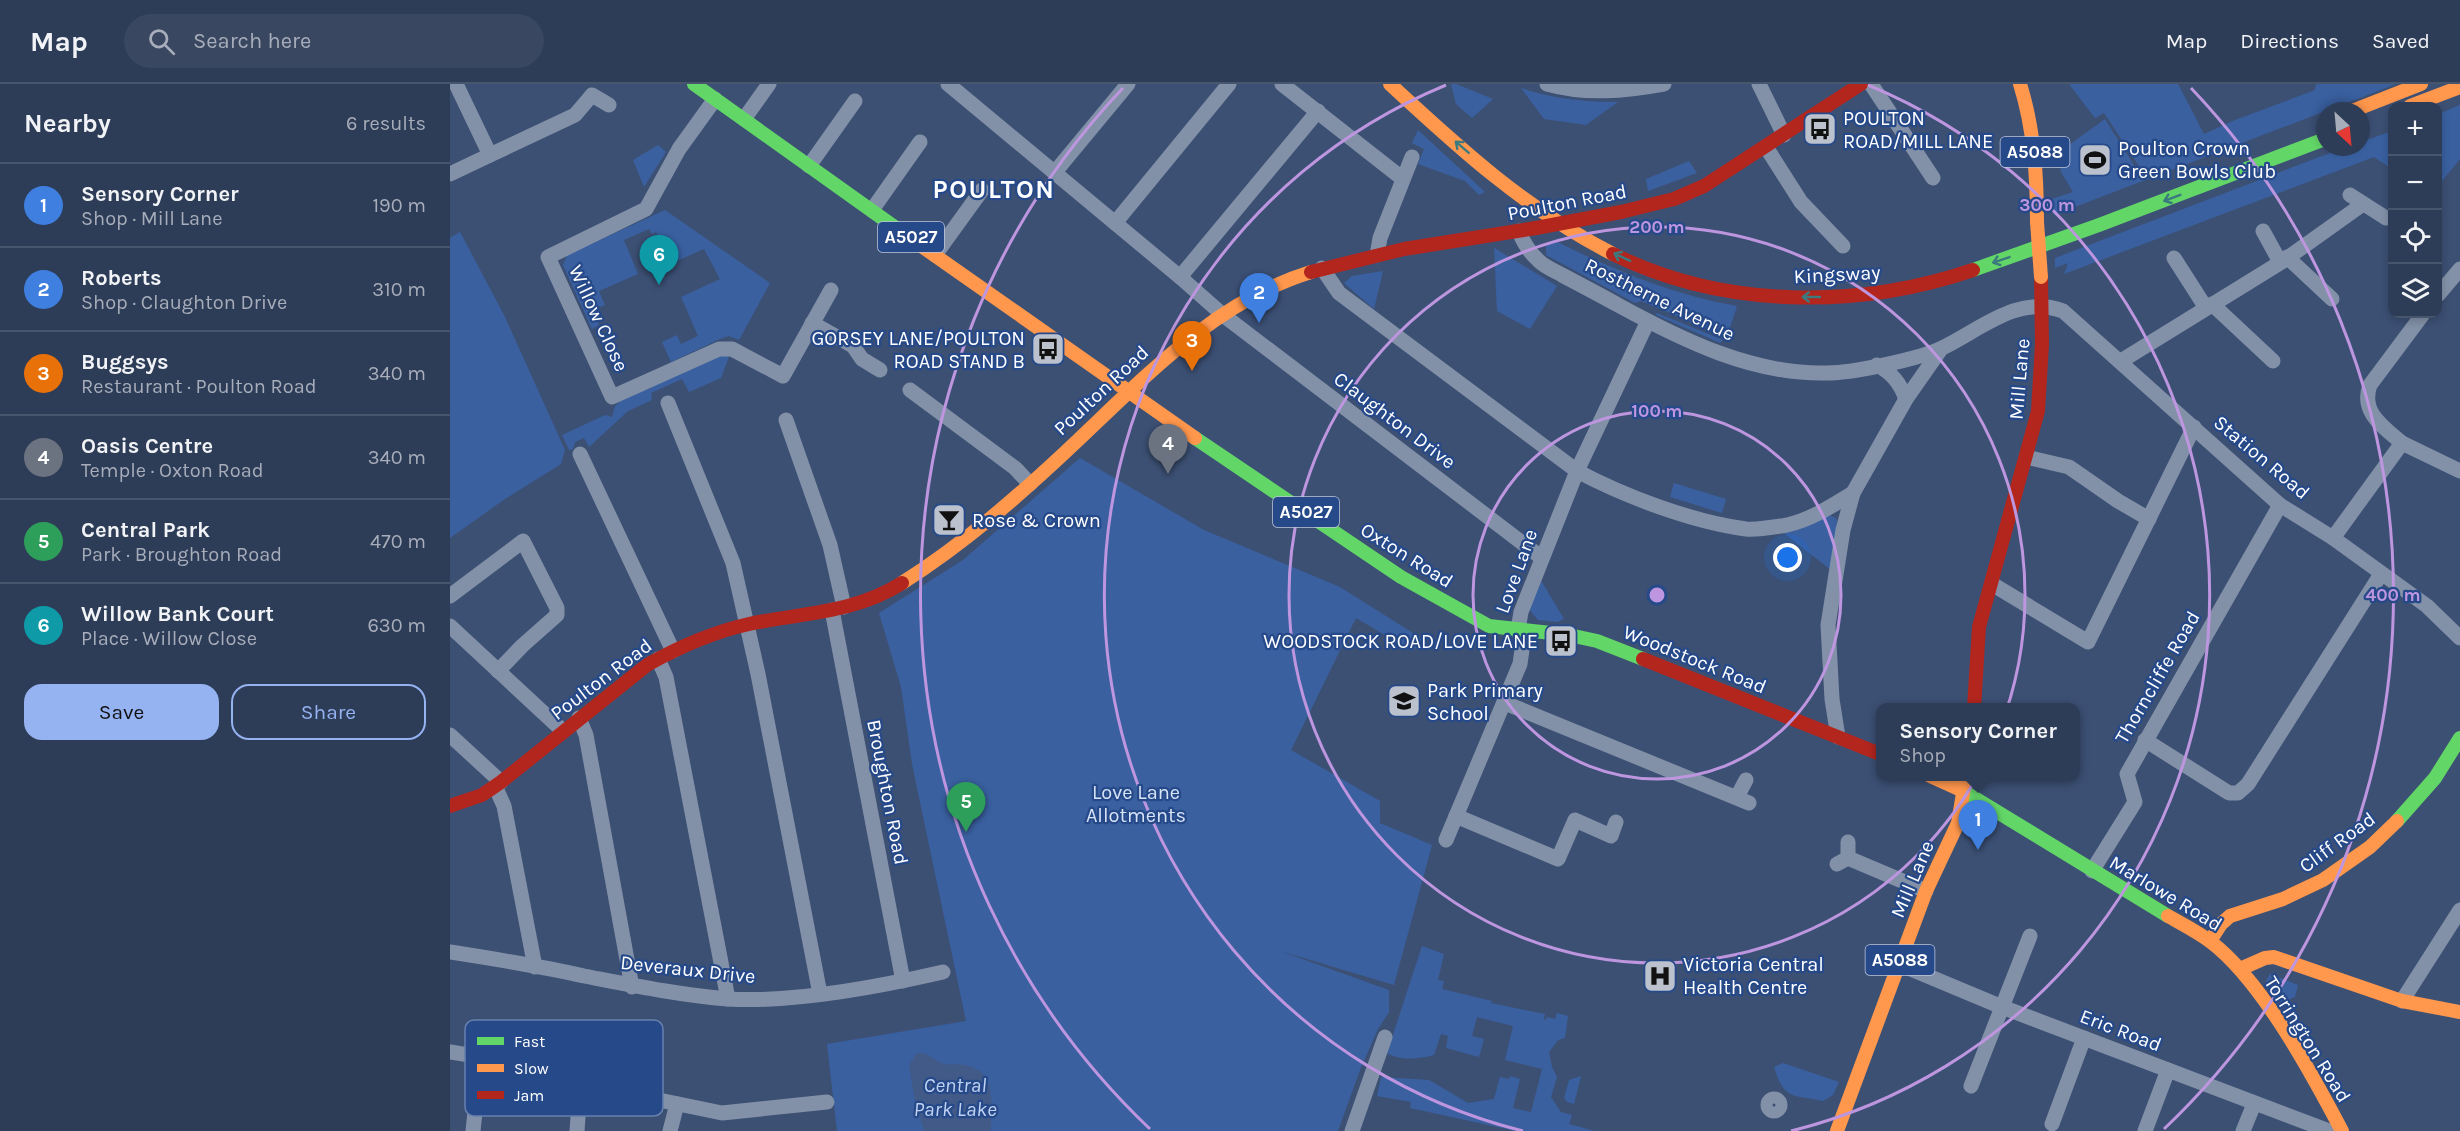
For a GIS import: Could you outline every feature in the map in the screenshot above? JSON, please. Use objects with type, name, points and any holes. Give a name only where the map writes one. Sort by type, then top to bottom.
[{"type":"main road","name":"A5027","points":[[694,84],[1127,392]]},
{"type":"main road","name":"Kingsway","points":[[1390,84],[1495,176],[1535,208],[1574,233],[1624,259],[1666,276],[1747,293],[1792,297],[1842,297],[1908,288],[1968,272],[2076,234],[2316,142]]},
{"type":"main road","name":"Poulton Road","points":[[450,806],[482,795],[498,784],[647,665],[672,651],[703,638],[748,625],[838,609],[874,600],[891,591],[1001,511],[1167,355],[1223,315],[1277,285],[1322,268],[1377,255],[1621,212],[1674,199],[1704,186],[1861,84]]},
{"type":"main road","name":"Mill Lane","points":[[1974,703],[1979,627],[2038,411],[2042,305],[2035,151],[2028,111],[2020,84]]},
{"type":"main road","points":[[2370,104],[2421,84]]},
{"type":"main road","points":[[2421,102],[2460,87]]},
{"type":"main road","points":[[1528,184],[1552,202],[1603,231]]},
{"type":"main road","name":"Oxton Road","points":[[1127,392],[1401,576],[1489,626]]},
{"type":"main road","name":"Woodstock Road","points":[[1489,626],[1569,635],[1597,641],[1876,752]]},
{"type":"main road","name":"Cliff Road","points":[[2211,941],[2216,929],[2229,917],[2254,910],[2303,890],[2331,875],[2362,852],[2412,806],[2435,779],[2460,738]]},
{"type":"main road","points":[[1939,781],[1963,791]]},
{"type":"main road","name":"Mill Lane","points":[[1837,1131],[1926,891],[1958,823],[1965,781]]},
{"type":"main road","name":"Marlowe Road","points":[[1963,791],[2211,941],[2240,969]]},
{"type":"main road","points":[[2240,969],[2265,958],[2274,957],[2402,1001],[2460,1012]]},
{"type":"main road","name":"Torrington Road","points":[[2240,969],[2293,1045],[2342,1131]]},
{"type":"street","points":[[456,84],[490,155]]},
{"type":"street","points":[[744,119],[769,84]]},
{"type":"street","name":"Claughton Drive","points":[[948,84],[1223,315],[1542,558]]},
{"type":"street","points":[[1055,172],[1128,84]]},
{"type":"street","points":[[1115,223],[1229,84]]},
{"type":"street","points":[[1282,84],[1403,179]]},
{"type":"street","points":[[1547,84],[1590,91],[1624,91],[1664,84]]},
{"type":"street","points":[[1760,84],[1785,135]]},
{"type":"street","points":[[1871,84],[1933,178]]},
{"type":"street","points":[[450,174],[575,115],[586,92],[609,105]]},
{"type":"street","name":"Willow Close","points":[[715,99],[679,149],[646,209],[548,258],[612,397],[719,349],[732,349],[783,376],[812,323]]},
{"type":"street","points":[[809,166],[855,100]]},
{"type":"street","points":[[1180,277],[1318,111]]},
{"type":"street","points":[[872,210],[920,142]]},
{"type":"street","points":[[1766,147],[1801,202],[1843,246]]},
{"type":"street","points":[[1377,255],[1380,238],[1412,157]]},
{"type":"street","points":[[935,255],[982,190]]},
{"type":"street","points":[[2350,195],[2386,218]]},
{"type":"street","points":[[2121,361],[2284,260],[2363,204]]},
{"type":"street","name":"Rostherne Avenue","points":[[1519,231],[1524,243],[1539,262],[1648,321],[1719,353],[1775,370],[1828,373],[1876,365],[1941,349],[1995,318],[2027,307],[2042,305]]},
{"type":"street","points":[[2263,231],[2284,260],[2332,299]]},
{"type":"street","points":[[2174,258],[2209,306],[2273,361]]},
{"type":"street","points":[[1322,268],[1339,293],[1577,471],[1604,485],[1696,518],[1748,529],[1788,525],[1824,511],[1853,494]]},
{"type":"street","points":[[2442,290],[2460,269]]},
{"type":"street","points":[[831,290],[812,323],[853,346],[862,359],[880,370]]},
{"type":"street","name":"Station Road","points":[[2042,305],[2063,311],[2280,505],[2333,538],[2427,606],[2460,638]]},
{"type":"street","points":[[2420,318],[2370,385],[2366,395],[2368,406],[2376,421],[2402,443],[2457,476]]},
{"type":"street","name":"Love Lane","points":[[1446,840],[1520,664],[1523,644],[1518,630],[1521,612],[1542,558],[1577,471],[1648,321]]},
{"type":"street","points":[[1838,737],[1832,699],[1828,625],[1843,530],[1853,494],[1906,399],[1941,349]]},
{"type":"street","points":[[1876,365],[1890,372],[1901,386],[1906,399]]},
{"type":"street","points":[[909,390],[1015,468],[1030,484]]},
{"type":"street","points":[[668,403],[733,563],[748,625],[820,994]]},
{"type":"street","name":"Broughton Road","points":[[786,420],[830,545],[838,609],[903,981]]},
{"type":"street","points":[[1992,584],[2088,642],[2194,427]]},
{"type":"street","points":[[2333,538],[2402,443]]},
{"type":"street","points":[[580,454],[672,651]]},
{"type":"street","points":[[2026,457],[2069,467],[2149,519]]},
{"type":"street","name":"Thorncliffe Road","points":[[2092,871],[2135,802],[2127,774],[2280,505]]},
{"type":"street","points":[[450,596],[523,541],[557,608],[557,615],[498,671]]},
{"type":"street","points":[[2145,740],[2229,793],[2238,794],[2248,784],[2381,574]]},
{"type":"street","points":[[450,626],[563,731]]},
{"type":"street","points":[[658,658],[666,677],[728,999]]},
{"type":"street","points":[[1505,702],[1743,800],[1746,780]]},
{"type":"street","points":[[579,718],[586,735],[632,987]]},
{"type":"street","points":[[450,735],[498,784],[535,967]]},
{"type":"street","points":[[1456,816],[1558,860],[1575,820],[1611,836],[1616,822]]},
{"type":"street","points":[[1848,842],[1843,861],[1926,891]]},
{"type":"street","points":[[2402,1001],[2460,910]]},
{"type":"street","points":[[1971,1086],[2030,936]]},
{"type":"street","name":"Deveraux Drive","points":[[450,952],[632,987],[728,999],[820,994],[903,981],[943,972]]},
{"type":"street","name":"Eric Road","points":[[1899,964],[2002,1007],[2330,1131]]},
{"type":"street","points":[[1352,1131],[1385,1037]]},
{"type":"street","points":[[2052,1124],[2084,1038]]},
{"type":"street","points":[[450,1052],[465,1053]]},
{"type":"street","points":[[2145,1131],[2168,1070]]},
{"type":"street","points":[[663,1100],[722,1113],[827,1102]]},
{"type":"street","points":[[670,1131],[677,1104]]},
{"type":"street","points":[[2243,1131],[2254,1104]]},
{"type":"street","points":[[473,1131],[475,1116]]},
{"type":"street","points":[[577,1131],[578,1116]]},
{"type":"green space","points":[[1451,84],[1493,99],[1472,118],[1456,104]]},
{"type":"green space","points":[[2069,84],[2178,84],[2204,134],[2315,90],[2316,84],[2396,84],[2349,102],[2316,102],[2316,115],[2054,215],[2052,199],[2073,192],[2061,172],[2058,153],[2105,119],[2135,167],[2139,166],[2104,113],[2095,118]]},
{"type":"green space","points":[[1521,88],[1569,99],[1618,102],[1586,125],[1544,119]]},
{"type":"green space","points":[[2460,105],[2460,159],[2442,181],[2442,156],[2442,112]]},
{"type":"green space","points":[[1418,130],[1485,192],[1479,195],[1465,181],[1418,164],[1424,149],[1412,143]]},
{"type":"green space","points":[[2388,132],[2388,166],[2374,157],[2064,274],[2068,263],[2055,268],[2055,258],[2322,156],[2370,156],[2370,139]]},
{"type":"green space","points":[[658,145],[666,152],[644,187],[633,160]]},
{"type":"green space","points":[[1689,161],[1697,173],[1648,191],[1646,179]]},
{"type":"green space","points":[[665,210],[770,283],[739,340],[729,336],[671,362],[662,342],[677,335],[681,344],[698,336],[681,297],[720,279],[704,249],[670,264],[656,232],[652,234],[649,229],[624,240],[638,274],[599,291],[605,305],[593,310],[599,325],[592,329],[563,265],[567,255]]},
{"type":"green space","points":[[460,232],[504,315],[565,450],[561,464],[505,499],[450,538],[450,238]]},
{"type":"green space","points":[[1553,240],[1643,280],[1689,295],[1737,306],[1727,337],[1641,301],[1635,303],[1546,255],[1546,245]]},
{"type":"green space","points":[[1494,248],[1557,286],[1530,329],[1497,311]]},
{"type":"green space","points":[[1383,271],[1374,309],[1344,283],[1352,276]]},
{"type":"green space","points":[[1657,313],[1723,340],[1720,343],[1656,315]]},
{"type":"green space","points":[[720,354],[730,354],[721,378],[689,392],[682,379],[651,393],[652,400],[628,411],[589,447],[584,438],[575,442],[573,449],[569,450],[562,435],[605,415],[612,417],[615,406],[621,400]]},
{"type":"green space","name":"Love Lane Allotments","points":[[1080,458],[1204,530],[1340,587],[1424,640],[1412,651],[1356,618],[1291,750],[1380,801],[1380,823],[1432,845],[1394,985],[1280,951],[1389,990],[1389,1012],[1378,1029],[1360,1070],[1338,1131],[837,1131],[827,1044],[966,1021],[912,764],[901,687],[879,613],[963,560]]},
{"type":"green space","points":[[1674,483],[1726,499],[1722,513],[1670,497]]},
{"type":"green space","points":[[1826,514],[1836,518],[1838,523],[1831,570],[1781,531]]},
{"type":"green space","points":[[1536,572],[1564,619],[1557,622],[1538,620],[1527,607]]},
{"type":"green space","points":[[1422,946],[1444,954],[1438,980],[1444,981],[1442,989],[1492,1001],[1491,1003],[1545,1014],[1544,1019],[1546,1020],[1547,1017],[1555,1019],[1557,1013],[1568,1016],[1565,1038],[1558,1040],[1549,1052],[1557,1077],[1551,1097],[1561,1112],[1572,1115],[1569,1124],[1595,1131],[1516,1131],[1410,1108],[1411,1102],[1377,1096],[1381,1077],[1429,1080],[1468,1103],[1494,1099],[1500,1077],[1509,1079],[1510,1076],[1520,1079],[1513,1108],[1531,1112],[1542,1069],[1505,1060],[1513,1026],[1477,1017],[1472,1036],[1484,1039],[1479,1057],[1446,1048],[1448,1036],[1441,1034],[1434,1055],[1410,1059],[1387,1053]]},
{"type":"green space","points":[[2270,974],[2298,985],[2295,997],[2281,1003],[2266,981]]},
{"type":"green space","points":[[1783,1063],[1839,1082],[1833,1095],[1823,1101],[1796,1096],[1786,1091],[1774,1067]]},
{"type":"green space","points":[[1581,1076],[1574,1104],[1567,1102],[1564,1098],[1569,1080]]},
{"type":"water","name":"Central Park Lake","points":[[917,1053],[928,1055],[945,1064],[976,1068],[983,1074],[990,1090],[991,1131],[924,1131],[914,1096],[909,1065]]},
{"type":"traffic: fast","points":[[694,84],[910,238]]},
{"type":"traffic: fast","points":[[1973,270],[2316,142]]},
{"type":"traffic: fast","points":[[1195,438],[1401,577],[1489,626],[1569,635],[1597,641],[1643,659]]},
{"type":"traffic: fast","points":[[2397,821],[2435,778],[2460,738]]},
{"type":"traffic: fast","points":[[1963,791],[2168,916]]},
{"type":"traffic: slow","points":[[1390,84],[1495,177],[1552,218],[1613,254]]},
{"type":"traffic: slow","points":[[2020,84],[2029,118],[2034,152],[2037,222]]},
{"type":"traffic: slow","points":[[2370,104],[2421,84]]},
{"type":"traffic: slow","points":[[2421,102],[2460,87]]},
{"type":"traffic: slow","points":[[2037,222],[2041,277]]},
{"type":"traffic: slow","points":[[910,238],[1195,438]]},
{"type":"traffic: slow","points":[[902,583],[970,535],[1013,499],[1155,368],[1213,321],[1276,285],[1311,272]]},
{"type":"traffic: slow","points":[[1941,781],[1963,791]]},
{"type":"traffic: slow","points":[[1837,1131],[1926,891],[1958,823],[1965,781]]},
{"type":"traffic: slow","points":[[2210,941],[2221,924],[2230,916],[2283,899],[2323,880],[2370,847],[2397,821]]},
{"type":"traffic: slow","points":[[2168,916],[2211,942],[2249,980],[2301,1056],[2342,1131]]},
{"type":"traffic: slow","points":[[2240,969],[2265,958],[2274,957],[2402,1001],[2460,1012]]},
{"type":"traffic: jam","points":[[1621,212],[1674,199],[1704,186],[1861,84]]},
{"type":"traffic: jam","points":[[1536,228],[1621,212]]},
{"type":"traffic: jam","points":[[1311,272],[1404,249],[1536,228]]},
{"type":"traffic: jam","points":[[1613,254],[1656,272],[1700,285],[1745,294],[1792,297],[1838,297],[1884,292],[1929,283],[1973,270]]},
{"type":"traffic: jam","points":[[1974,703],[1979,627],[2038,411],[2042,344],[2041,277]]},
{"type":"traffic: jam","points":[[450,806],[482,795],[501,782],[647,665],[671,652],[736,627],[828,611],[866,601],[902,583]]},
{"type":"traffic: jam","points":[[1643,659],[1876,752]]},
{"type":"place","name":"POULTON ROAD/MILL LANE","points":[[1820,129]]},
{"type":"place","name":"Poulton Crown Green Bowls Club","points":[[2095,160]]},
{"type":"place","name":"Willow Bank Court","points":[[659,285]]},
{"type":"place","name":"Roberts","points":[[1259,323]]},
{"type":"place","name":"GORSEY LANE/POULTON ROAD STAND B","points":[[1048,349]]},
{"type":"place","name":"Buggsys","points":[[1192,371]]},
{"type":"place","name":"Oasis Centre","points":[[1168,474]]},
{"type":"place","name":"Rose & Crown","points":[[949,520]]},
{"type":"place","name":"WOODSTOCK ROAD/LOVE LANE","points":[[1561,641]]},
{"type":"place","name":"Park Primary School","points":[[1404,701]]},
{"type":"place","name":"Central Park","points":[[966,832]]},
{"type":"place","name":"Sensory Corner","points":[[1978,850]]},
{"type":"place","name":"Victoria Central Health Centre","points":[[1660,976]]},
{"type":"district","name":"POULTON","points":[[994,189]]}]
